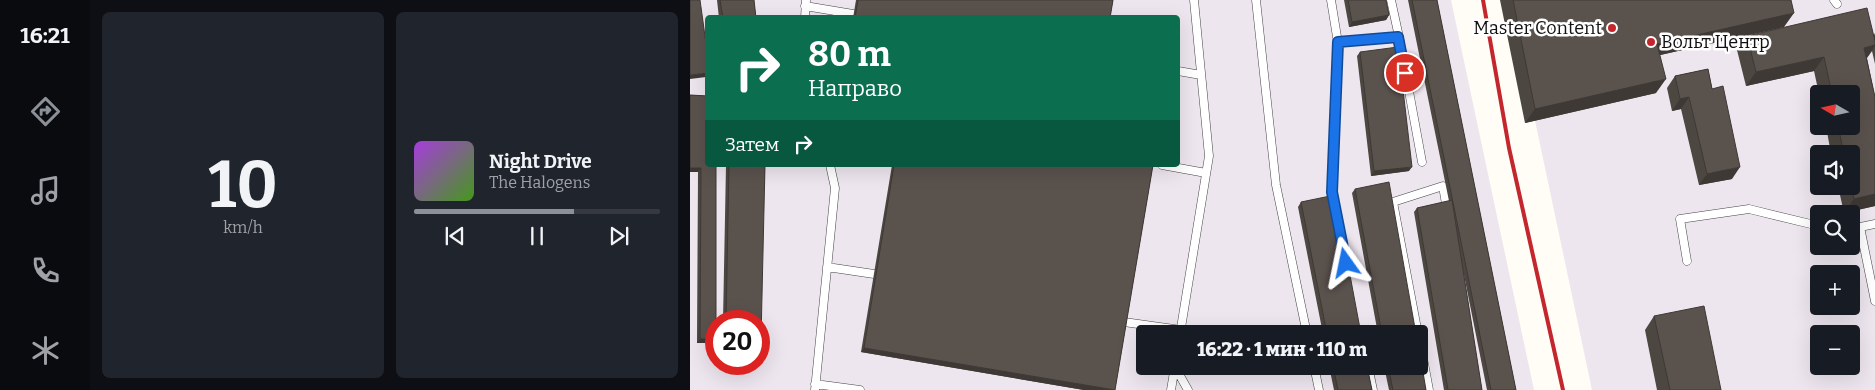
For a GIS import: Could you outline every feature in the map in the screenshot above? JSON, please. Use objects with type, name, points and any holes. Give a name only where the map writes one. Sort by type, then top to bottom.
[{"type":"lane","points":[[1181,325],[1209,156],[1194,0]]},
{"type":"lane","points":[[1256,0],[1276,185],[1305,325]]},
{"type":"lane","points":[[1331,0],[1338,42],[1332,192],[1336,211]]},
{"type":"lane","points":[[1391,0],[1422,162]]},
{"type":"lane","points":[[806,3],[853,14]]},
{"type":"lane","points":[[1338,42],[1398,37]]},
{"type":"lane","points":[[1180,72],[1201,75]]},
{"type":"lane","points":[[830,167],[835,188],[815,387],[860,390]]},
{"type":"lane","points":[[1173,167],[1206,173]]},
{"type":"lane","points":[[1416,325],[1393,202],[1442,186],[1448,216]]},
{"type":"lane","points":[[1687,262],[1680,219],[1749,209],[1810,224]]},
{"type":"lane","points":[[1875,224],[1860,227],[1875,301]]},
{"type":"lane","points":[[827,267],[874,274]]},
{"type":"lane","points":[[1124,322],[1141,325]]},
{"type":"lane","points":[[1171,390],[1174,375]]},
{"type":"lane","points":[[1180,375],[1188,390]]},
{"type":"lane","points":[[1316,375],[1319,390]]},
{"type":"lane","points":[[1370,375],[1373,390]]},
{"type":"lane","points":[[1426,375],[1429,390]]},
{"type":"shaded area","points":[[690,0],[1451,0],[1534,390],[690,390]]},
{"type":"shaded area","points":[[1588,0],[1875,0],[1875,390],[1592,390],[1518,40]]},
{"type":"building","points":[[690,0],[700,0],[705,36],[705,73],[690,75]]},
{"type":"building","points":[[720,0],[754,0],[756,15],[722,15]]},
{"type":"building","points":[[858,0],[1113,0],[1110,15],[856,15]]},
{"type":"building","points":[[1348,0],[1386,0],[1389,15],[1352,22]]},
{"type":"building","points":[[1412,0],[1437,0],[1516,390],[1491,390]]},
{"type":"building","points":[[1513,0],[1791,0],[1794,13],[1657,44],[1666,79],[1535,109]]},
{"type":"building","points":[[1867,8],[1875,41],[1875,45],[1864,48],[1875,97],[1875,194],[1854,199],[1853,195],[1860,195],[1860,145],[1842,145],[1840,135],[1860,135],[1860,85],[1830,85],[1824,57],[1756,72],[1747,36]]},
{"type":"building","points":[[1398,47],[1412,167],[1374,171],[1360,52]]},
{"type":"building","points":[[1708,69],[1712,89],[1723,86],[1740,167],[1707,174],[1689,97],[1680,99],[1675,76]]},
{"type":"building","points":[[690,95],[705,96],[705,167],[716,167],[716,310],[705,310],[705,339],[700,339],[701,168],[690,168]]},
{"type":"building","points":[[729,167],[765,167],[762,310],[726,310]]},
{"type":"building","points":[[894,167],[1153,167],[1115,390],[864,348]]},
{"type":"building","points":[[1389,182],[1414,325],[1380,325],[1355,189]]},
{"type":"building","points":[[1335,195],[1359,325],[1325,325],[1301,202]]},
{"type":"building","points":[[1452,200],[1482,390],[1448,390],[1417,208]]},
{"type":"building","points":[[1704,306],[1721,390],[1670,390],[1654,316]]},
{"type":"building","points":[[1335,375],[1369,375],[1372,390],[1338,390]]},
{"type":"building","points":[[1390,375],[1423,375],[1426,390],[1393,390]]},
{"type":"railway","points":[[1483,0],[1509,148],[1563,390]]},
{"type":"place","name":"Master Content","points":[[1612,28]]},
{"type":"place","name":"Вольт Центр","points":[[1651,42]]},
{"type":"route","points":[[1346,263],[1332,192],[1338,42],[1398,37],[1405,73]]}]
